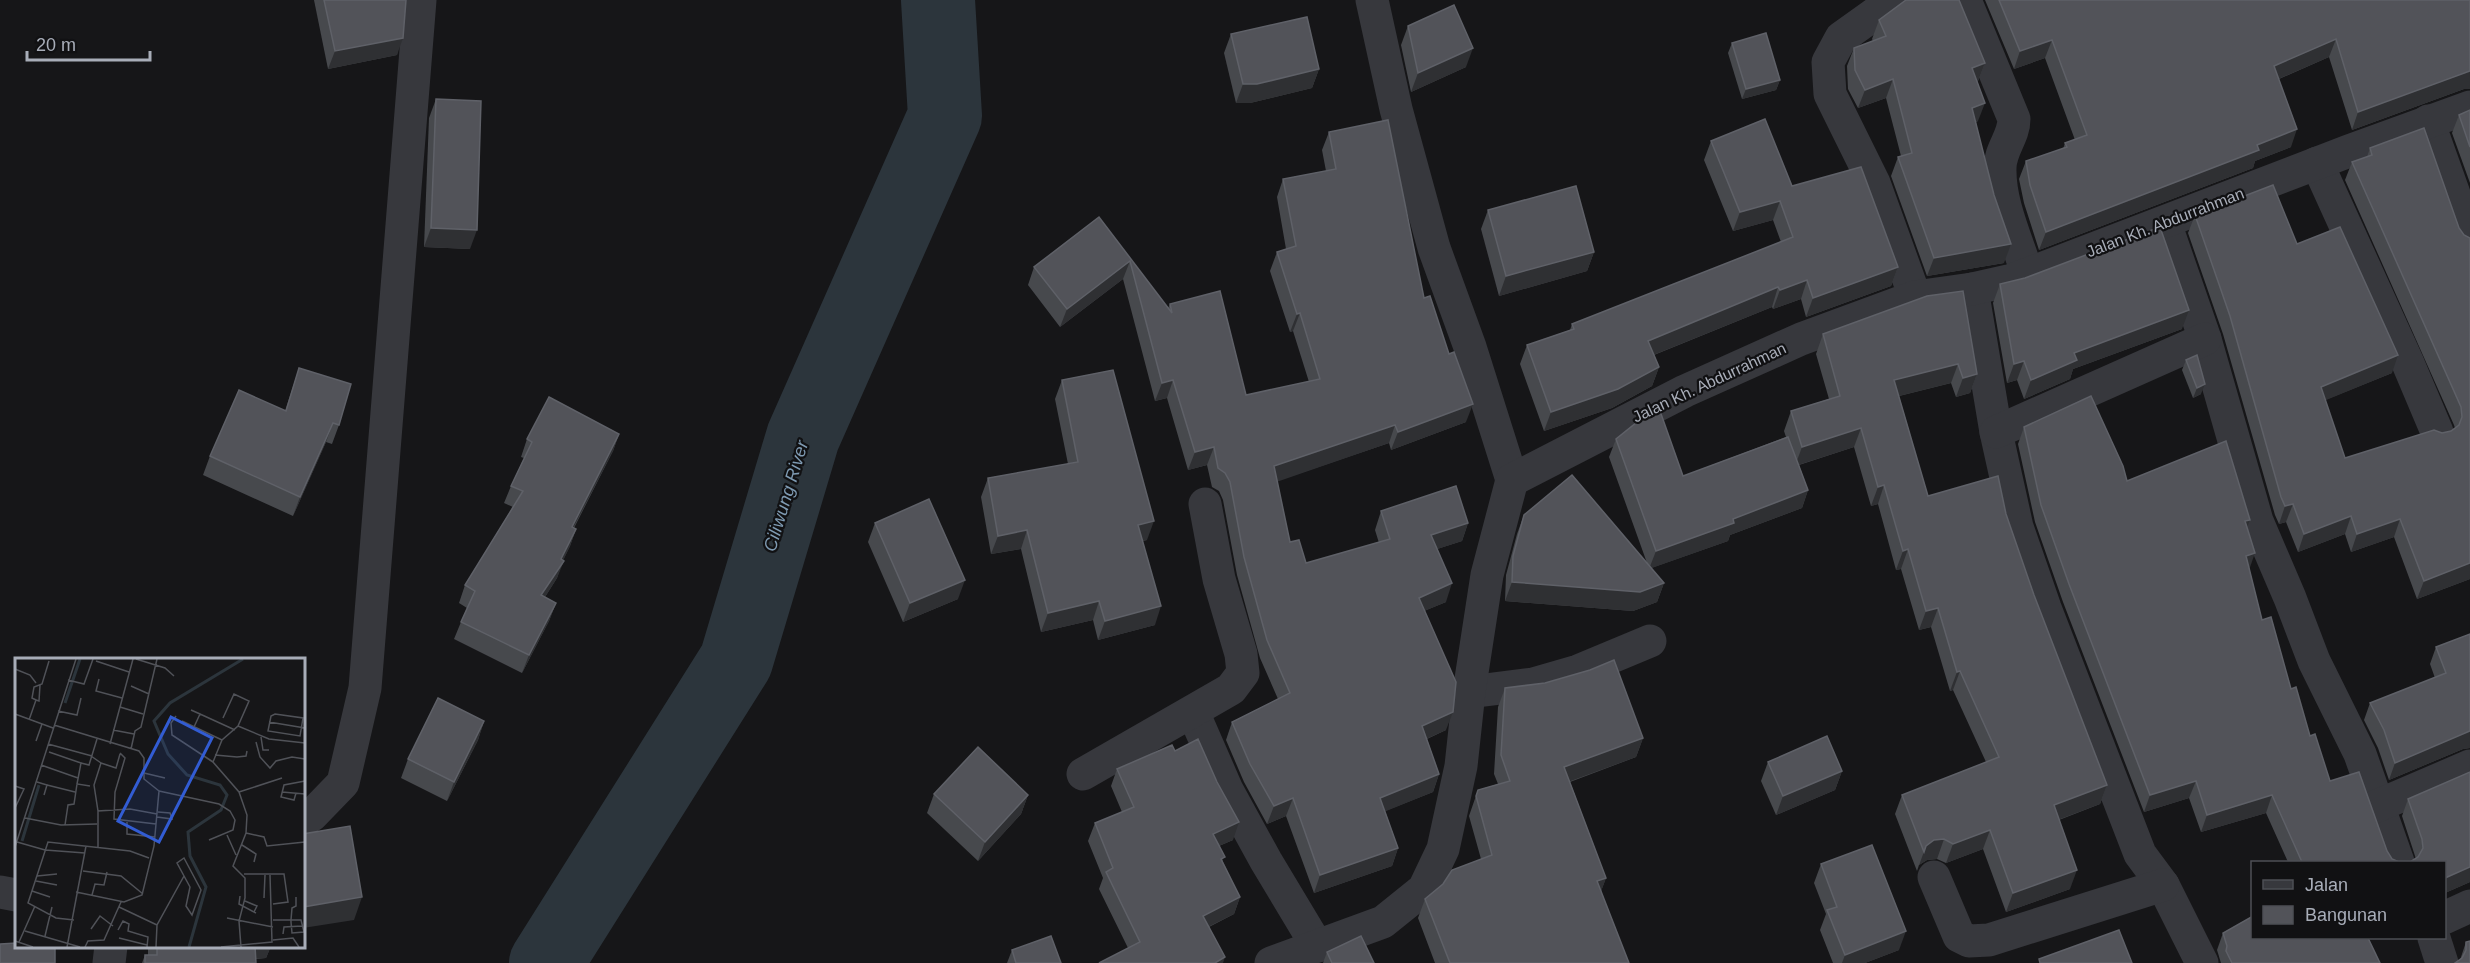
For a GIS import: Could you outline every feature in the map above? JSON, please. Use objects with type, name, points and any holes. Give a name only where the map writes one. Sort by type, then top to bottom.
[{"type":"street","points":[[304,820],[343,783],[365,688],[420,0]]},
{"type":"street","points":[[1271,963],[1383,922],[1424,889],[1443,849],[1461,766],[1469,692],[1487,574],[1512,480],[1470,347],[1434,248],[1396,109],[1372,0]]},
{"type":"street","points":[[1894,0],[1842,38],[1828,62],[1830,94],[1874,183],[1915,297]]},
{"type":"street","points":[[1965,0],[2014,119],[2014,131],[2002,150],[2000,168],[2002,192],[2027,273]]},
{"type":"street","name":"Jalan Kh. Abdurrahman","points":[[1512,480],[1685,391],[1801,339],[1915,297],[1972,289],[2012,280],[2470,106]]},
{"type":"street","points":[[2428,121],[2470,239]]},
{"type":"street","points":[[2317,163],[2437,432]]},
{"type":"street","points":[[2165,223],[2205,339],[2257,521],[2314,661],[2360,754],[2398,861]]},
{"type":"street","points":[[1972,289],[1996,432],[2017,527],[2045,608],[2140,854],[2163,885],[2202,963]]},
{"type":"street","points":[[1996,432],[2205,339]]},
{"type":"street","points":[[1083,774],[1231,689],[1243,674],[1242,654],[1219,579],[1205,504]]},
{"type":"street","points":[[1469,692],[1533,684],[1578,671],[1650,641]]},
{"type":"street","points":[[1193,712],[1227,790],[1317,946]]},
{"type":"street","points":[[2377,806],[2470,766]]},
{"type":"street","points":[[1934,877],[1959,936],[1969,941],[1989,940],[2163,885]]},
{"type":"street","points":[[0,892],[15,895]]},
{"type":"street","points":[[2446,918],[2470,906]]},
{"type":"street","points":[[2434,939],[2442,963]]},
{"type":"street","points":[[109,963],[111,948]]},
{"type":"building","points":[[324,0],[406,0],[403,38],[335,51]]},
{"type":"building","points":[[1906,0],[1959,0],[1985,63],[1972,68],[1985,103],[1972,108],[1994,195],[2011,244],[1934,258],[1898,157],[1912,153],[1893,79],[1865,90],[1855,70],[1854,48],[1886,36],[1879,20]]},
{"type":"building","points":[[1999,0],[2470,0],[2470,71],[2358,112],[2336,39],[2274,66],[2297,129],[2257,145],[2259,150],[2046,232],[2030,185],[2026,161],[2067,147],[2065,143],[2087,135],[2052,40],[2020,51]]},
{"type":"building","points":[[1454,5],[1473,48],[1418,73],[1408,26]]},
{"type":"building","points":[[1307,17],[1319,69],[1257,84],[1243,84],[1231,34]]},
{"type":"building","points":[[1766,33],[1780,80],[1746,89],[1732,43]]},
{"type":"building","points":[[436,99],[481,101],[477,230],[431,228]]},
{"type":"building","points":[[2470,110],[2470,147],[2459,115]]},
{"type":"building","points":[[1765,119],[1792,186],[1861,167],[1898,267],[1813,298],[1807,280],[1780,290],[1778,287],[1648,341],[1659,367],[1618,389],[1551,412],[1527,345],[1574,329],[1572,324],[1793,237],[1780,201],[1740,212],[1711,141]]},
{"type":"building","points":[[1388,120],[1424,298],[1430,296],[1449,354],[1454,352],[1473,404],[1398,432],[1395,425],[1274,466],[1290,542],[1299,540],[1306,563],[1390,539],[1381,511],[1456,486],[1468,523],[1431,535],[1452,583],[1419,598],[1456,682],[1453,712],[1422,726],[1439,774],[1380,798],[1398,848],[1320,875],[1293,798],[1274,806],[1250,764],[1232,722],[1290,693],[1267,640],[1244,557],[1230,482],[1225,473],[1218,468],[1214,447],[1195,452],[1173,380],[1162,383],[1130,261],[1067,309],[1034,267],[1099,217],[1172,313],[1170,304],[1220,291],[1246,395],[1320,379],[1300,313],[1297,314],[1277,252],[1296,246],[1283,179],[1336,169],[1329,132]]},
{"type":"building","points":[[2424,128],[2459,228],[2464,235],[2470,238],[2470,563],[2424,581],[2400,519],[2357,534],[2351,516],[2304,534],[2293,504],[2285,506],[2230,316],[2195,215],[2273,185],[2297,244],[2340,227],[2398,355],[2321,387],[2345,458],[2434,430],[2442,433],[2451,431],[2459,425],[2462,417],[2461,407],[2352,162],[2372,155],[2370,148]]},
{"type":"building","points":[[1576,186],[1594,252],[1506,276],[1488,210]]},
{"type":"building","points":[[2160,227],[2189,310],[2074,353],[2077,360],[2031,380],[2024,361],[2014,364],[2000,284],[2025,278]]},
{"type":"building","points":[[1963,291],[1977,374],[1963,378],[1958,364],[1894,380],[1928,496],[1998,476],[2006,514],[2034,595],[2107,785],[2054,805],[2077,870],[2013,893],[1990,830],[1953,844],[1944,839],[1934,840],[1926,846],[1924,852],[1902,795],[1999,757],[1960,671],[1957,672],[1938,608],[1926,611],[1908,549],[1903,551],[1884,485],[1878,487],[1861,428],[1802,447],[1791,411],[1840,396],[1823,334],[1927,296]]},
{"type":"building","points":[[2197,355],[2205,384],[2197,388],[2186,360]]},
{"type":"building","points":[[299,368],[351,384],[339,425],[333,423],[300,497],[210,456],[239,390],[286,411]]},
{"type":"building","points":[[1113,370],[1154,521],[1138,525],[1161,606],[1105,621],[1099,601],[1048,613],[1027,530],[998,536],[988,478],[1078,462],[1062,380]]},
{"type":"building","points":[[2091,396],[2123,466],[2127,481],[2226,441],[2250,520],[2245,521],[2255,553],[2246,556],[2262,620],[2271,617],[2291,689],[2296,687],[2310,736],[2315,734],[2330,781],[2359,772],[2387,851],[2392,859],[2397,861],[2302,861],[2272,795],[2207,815],[2196,781],[2150,795],[2041,505],[2024,427]]},
{"type":"building","points":[[549,397],[619,434],[572,527],[576,529],[561,559],[564,561],[541,595],[556,603],[529,655],[461,622],[475,591],[465,585],[523,491],[511,486],[532,442],[527,439]]},
{"type":"building","points":[[1660,411],[1683,476],[1788,437],[1808,490],[1733,519],[1734,523],[1656,551],[1616,439],[1636,423]]},
{"type":"building","points":[[1572,475],[1664,583],[1640,592],[1512,582],[1513,556],[1524,515]]},
{"type":"building","points":[[929,499],[965,580],[910,603],[875,523]]},
{"type":"building","points":[[2470,634],[2470,731],[2395,763],[2384,730],[2370,703],[2446,673],[2436,647]]},
{"type":"building","points":[[1614,660],[1643,738],[1564,767],[1606,878],[1597,881],[1629,963],[1450,963],[1425,899],[1443,884],[1452,870],[1492,855],[1476,796],[1478,790],[1510,781],[1501,755],[1505,688],[1545,683],[1590,670]]},
{"type":"building","points":[[438,698],[484,721],[454,782],[408,759]]},
{"type":"building","points":[[1827,736],[1842,771],[1783,796],[1768,762]]},
{"type":"building","points":[[1198,739],[1217,782],[1239,822],[1213,834],[1225,857],[1221,859],[1240,897],[1203,916],[1225,957],[1215,963],[1099,963],[1140,942],[1106,872],[1113,868],[1095,823],[1134,807],[1117,769],[1172,745],[1175,751]]},
{"type":"building","points":[[978,747],[1028,795],[985,842],[934,794]]},
{"type":"building","points":[[2470,772],[2470,867],[2446,878],[2446,861],[2412,861],[2418,857],[2423,848],[2408,799]]},
{"type":"building","points":[[350,826],[362,897],[304,907],[304,834]]},
{"type":"building","points":[[1872,845],[1906,931],[1845,955],[1827,910],[1837,907],[1821,864]]},
{"type":"building","points":[[2251,917],[2251,939],[2368,939],[2380,963],[2232,963],[2226,951],[2227,946],[2223,933]]},
{"type":"building","points":[[2119,930],[2132,963],[2040,963],[2039,959]]},
{"type":"building","points":[[1051,936],[1061,963],[1016,963],[1012,950]]},
{"type":"building","points":[[1361,936],[1374,963],[1332,963],[1327,952]]},
{"type":"building","points":[[2470,941],[2470,963],[2455,963],[2462,958],[2466,950],[2466,942]]},
{"type":"building","points":[[15,943],[15,948],[55,948],[55,963],[0,963],[0,944]]},
{"type":"building","points":[[157,948],[255,948],[256,963],[145,963],[145,955],[157,955]]},
{"type":"waterway","name":"Ciliwung River","points":[[546,963],[736,661],[803,437],[945,116],[938,0]]}]
